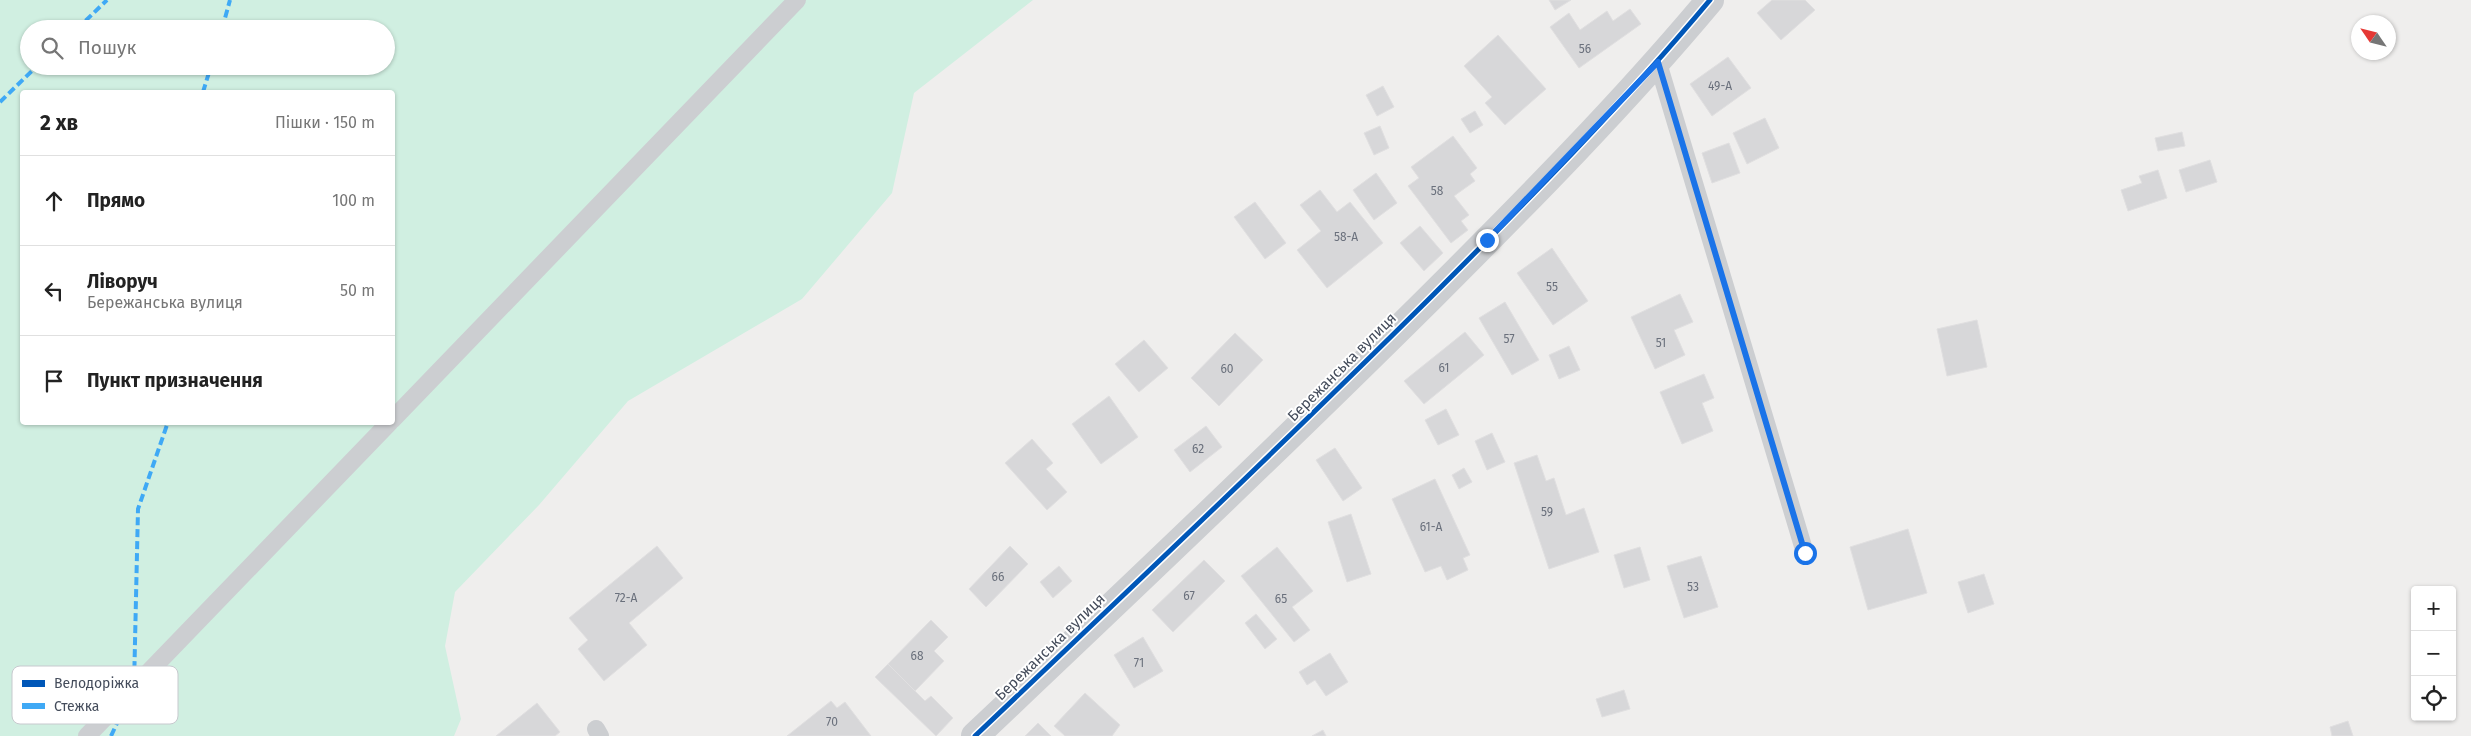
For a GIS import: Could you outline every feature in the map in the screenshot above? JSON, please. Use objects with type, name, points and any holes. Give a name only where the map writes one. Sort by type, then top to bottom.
[{"type":"street","name":"Бережанська вулиця","points":[[975,736],[1316,411],[1487,240],[1658,62],[1710,0]]},
{"type":"lane","points":[[395,417],[797,0]]},
{"type":"lane","points":[[1658,62],[1805,553]]},
{"type":"lane","points":[[155,666],[387,425]]},
{"type":"lane","points":[[87,736],[99,724]]},
{"type":"green space","points":[[0,0],[1033,0],[914,93],[892,193],[802,299],[628,401],[539,505],[455,592],[445,646],[461,719],[454,736],[0,736]]},
{"type":"building","points":[[1549,0],[1571,0],[1555,10]]},
{"type":"building","points":[[1772,0],[1805,0],[1815,10],[1781,40],[1757,13]]},
{"type":"building","points":[[1630,9],[1641,24],[1579,68],[1550,27],[1569,13],[1580,30],[1607,11],[1613,21]]},
{"type":"building","points":[[1498,35],[1546,89],[1505,125],[1485,103],[1492,97],[1464,66]]},
{"type":"building","points":[[1728,57],[1751,88],[1712,116],[1690,84]]},
{"type":"building","points":[[1383,86],[1394,107],[1377,116],[1366,95]]},
{"type":"building","points":[[1475,111],[1483,125],[1470,133],[1461,119]]},
{"type":"building","points":[[1765,118],[1779,148],[1747,164],[1733,133]]},
{"type":"building","points":[[1380,126],[1389,148],[1374,155],[1364,133]]},
{"type":"building","points":[[2182,132],[2185,146],[2158,151],[2155,138]]},
{"type":"building","points":[[1453,136],[1477,168],[1470,174],[1475,181],[1454,196],[1469,215],[1461,221],[1468,230],[1451,243],[1408,186],[1419,178],[1411,167]]},
{"type":"building","points":[[1729,143],[1740,173],[1712,183],[1702,153]]},
{"type":"building","points":[[2210,160],[2217,182],[2186,192],[2179,170]]},
{"type":"building","points":[[2158,170],[2167,198],[2128,211],[2121,190],[2142,183],[2139,176]]},
{"type":"building","points":[[1376,173],[1397,203],[1374,220],[1353,190]]},
{"type":"building","points":[[1320,190],[1337,212],[1350,202],[1383,243],[1327,288],[1297,250],[1321,231],[1300,205]]},
{"type":"building","points":[[1255,202],[1286,243],[1265,259],[1234,217]]},
{"type":"building","points":[[1420,226],[1443,253],[1424,271],[1400,243]]},
{"type":"building","points":[[1552,248],[1588,301],[1553,325],[1517,273]]},
{"type":"building","points":[[1680,294],[1693,322],[1674,330],[1685,355],[1655,369],[1631,317]]},
{"type":"building","points":[[1505,302],[1539,360],[1512,375],[1479,318]]},
{"type":"building","points":[[1977,320],[1987,367],[1947,376],[1937,329]]},
{"type":"building","points":[[1465,332],[1484,355],[1424,404],[1404,381]]},
{"type":"building","points":[[1235,333],[1263,360],[1219,406],[1191,378]]},
{"type":"building","points":[[1144,340],[1168,368],[1139,392],[1115,364]]},
{"type":"building","points":[[1569,346],[1580,370],[1559,379],[1549,355]]},
{"type":"building","points":[[1704,374],[1714,398],[1702,403],[1713,431],[1682,444],[1660,392]]},
{"type":"building","points":[[1109,396],[1138,437],[1101,464],[1072,424]]},
{"type":"building","points":[[1446,409],[1459,435],[1438,445],[1425,420]]},
{"type":"building","points":[[1206,426],[1222,447],[1190,472],[1174,450]]},
{"type":"building","points":[[1492,433],[1505,462],[1487,470],[1475,441]]},
{"type":"building","points":[[1032,439],[1053,463],[1046,469],[1067,492],[1047,510],[1005,463]]},
{"type":"building","points":[[1335,448],[1362,488],[1343,501],[1316,460]]},
{"type":"building","points":[[1537,455],[1546,481],[1554,478],[1566,515],[1584,508],[1599,552],[1549,569],[1514,463]]},
{"type":"building","points":[[1464,468],[1472,482],[1459,489],[1452,475]]},
{"type":"building","points":[[1435,479],[1470,555],[1463,558],[1468,570],[1447,580],[1441,566],[1425,572],[1392,499]]},
{"type":"building","points":[[1351,514],[1371,574],[1347,582],[1328,522]]},
{"type":"building","points":[[1908,529],[1927,593],[1868,610],[1850,547]]},
{"type":"building","points":[[657,546],[683,578],[629,623],[647,645],[604,681],[578,649],[588,640],[569,618]]},
{"type":"building","points":[[1010,546],[1028,564],[986,607],[969,589]]},
{"type":"building","points":[[1277,547],[1313,591],[1292,607],[1310,630],[1294,642],[1241,576]]},
{"type":"building","points":[[1640,547],[1650,580],[1624,588],[1614,555]]},
{"type":"building","points":[[1701,556],[1718,607],[1684,618],[1667,566]]},
{"type":"building","points":[[1204,560],[1225,581],[1173,632],[1152,610]]},
{"type":"building","points":[[1059,566],[1072,581],[1053,598],[1040,582]]},
{"type":"building","points":[[1984,574],[1994,604],[1968,613],[1958,582]]},
{"type":"building","points":[[1256,614],[1277,639],[1265,649],[1245,623]]},
{"type":"building","points":[[931,620],[948,637],[934,651],[944,661],[915,691],[888,664]]},
{"type":"building","points":[[1143,637],[1163,671],[1134,688],[1114,655]]},
{"type":"building","points":[[1330,653],[1348,682],[1326,696],[1315,680],[1307,685],[1299,672]]},
{"type":"building","points":[[888,664],[925,701],[931,696],[953,718],[936,736],[875,677]]},
{"type":"building","points":[[1624,690],[1630,709],[1602,717],[1596,699]]},
{"type":"building","points":[[1085,693],[1120,725],[1112,736],[1065,736],[1054,726]]},
{"type":"building","points":[[831,701],[837,708],[845,702],[871,736],[787,736]]},
{"type":"building","points":[[537,703],[560,732],[555,736],[496,736]]},
{"type":"building","points":[[2348,721],[2353,736],[2332,736],[2330,727]]},
{"type":"building","points":[[1038,723],[1051,736],[1025,736]]},
{"type":"building","points":[[1323,730],[1326,736],[1312,736]]},
{"type":"marked path","points":[[86,20],[107,0]]},
{"type":"marked path","points":[[224,20],[230,0]]},
{"type":"marked path","points":[[0,102],[28,75]]},
{"type":"marked path","points":[[204,90],[208,75]]},
{"type":"marked path","points":[[134,666],[138,509],[167,425]]},
{"type":"marked path","points":[[111,736],[117,724]]},
{"type":"cycle path","points":[[975,736],[1147,573],[1431,297],[1609,114],[1710,0]]},
{"type":"route","points":[[1487,240],[1658,62],[1805,553]]}]
